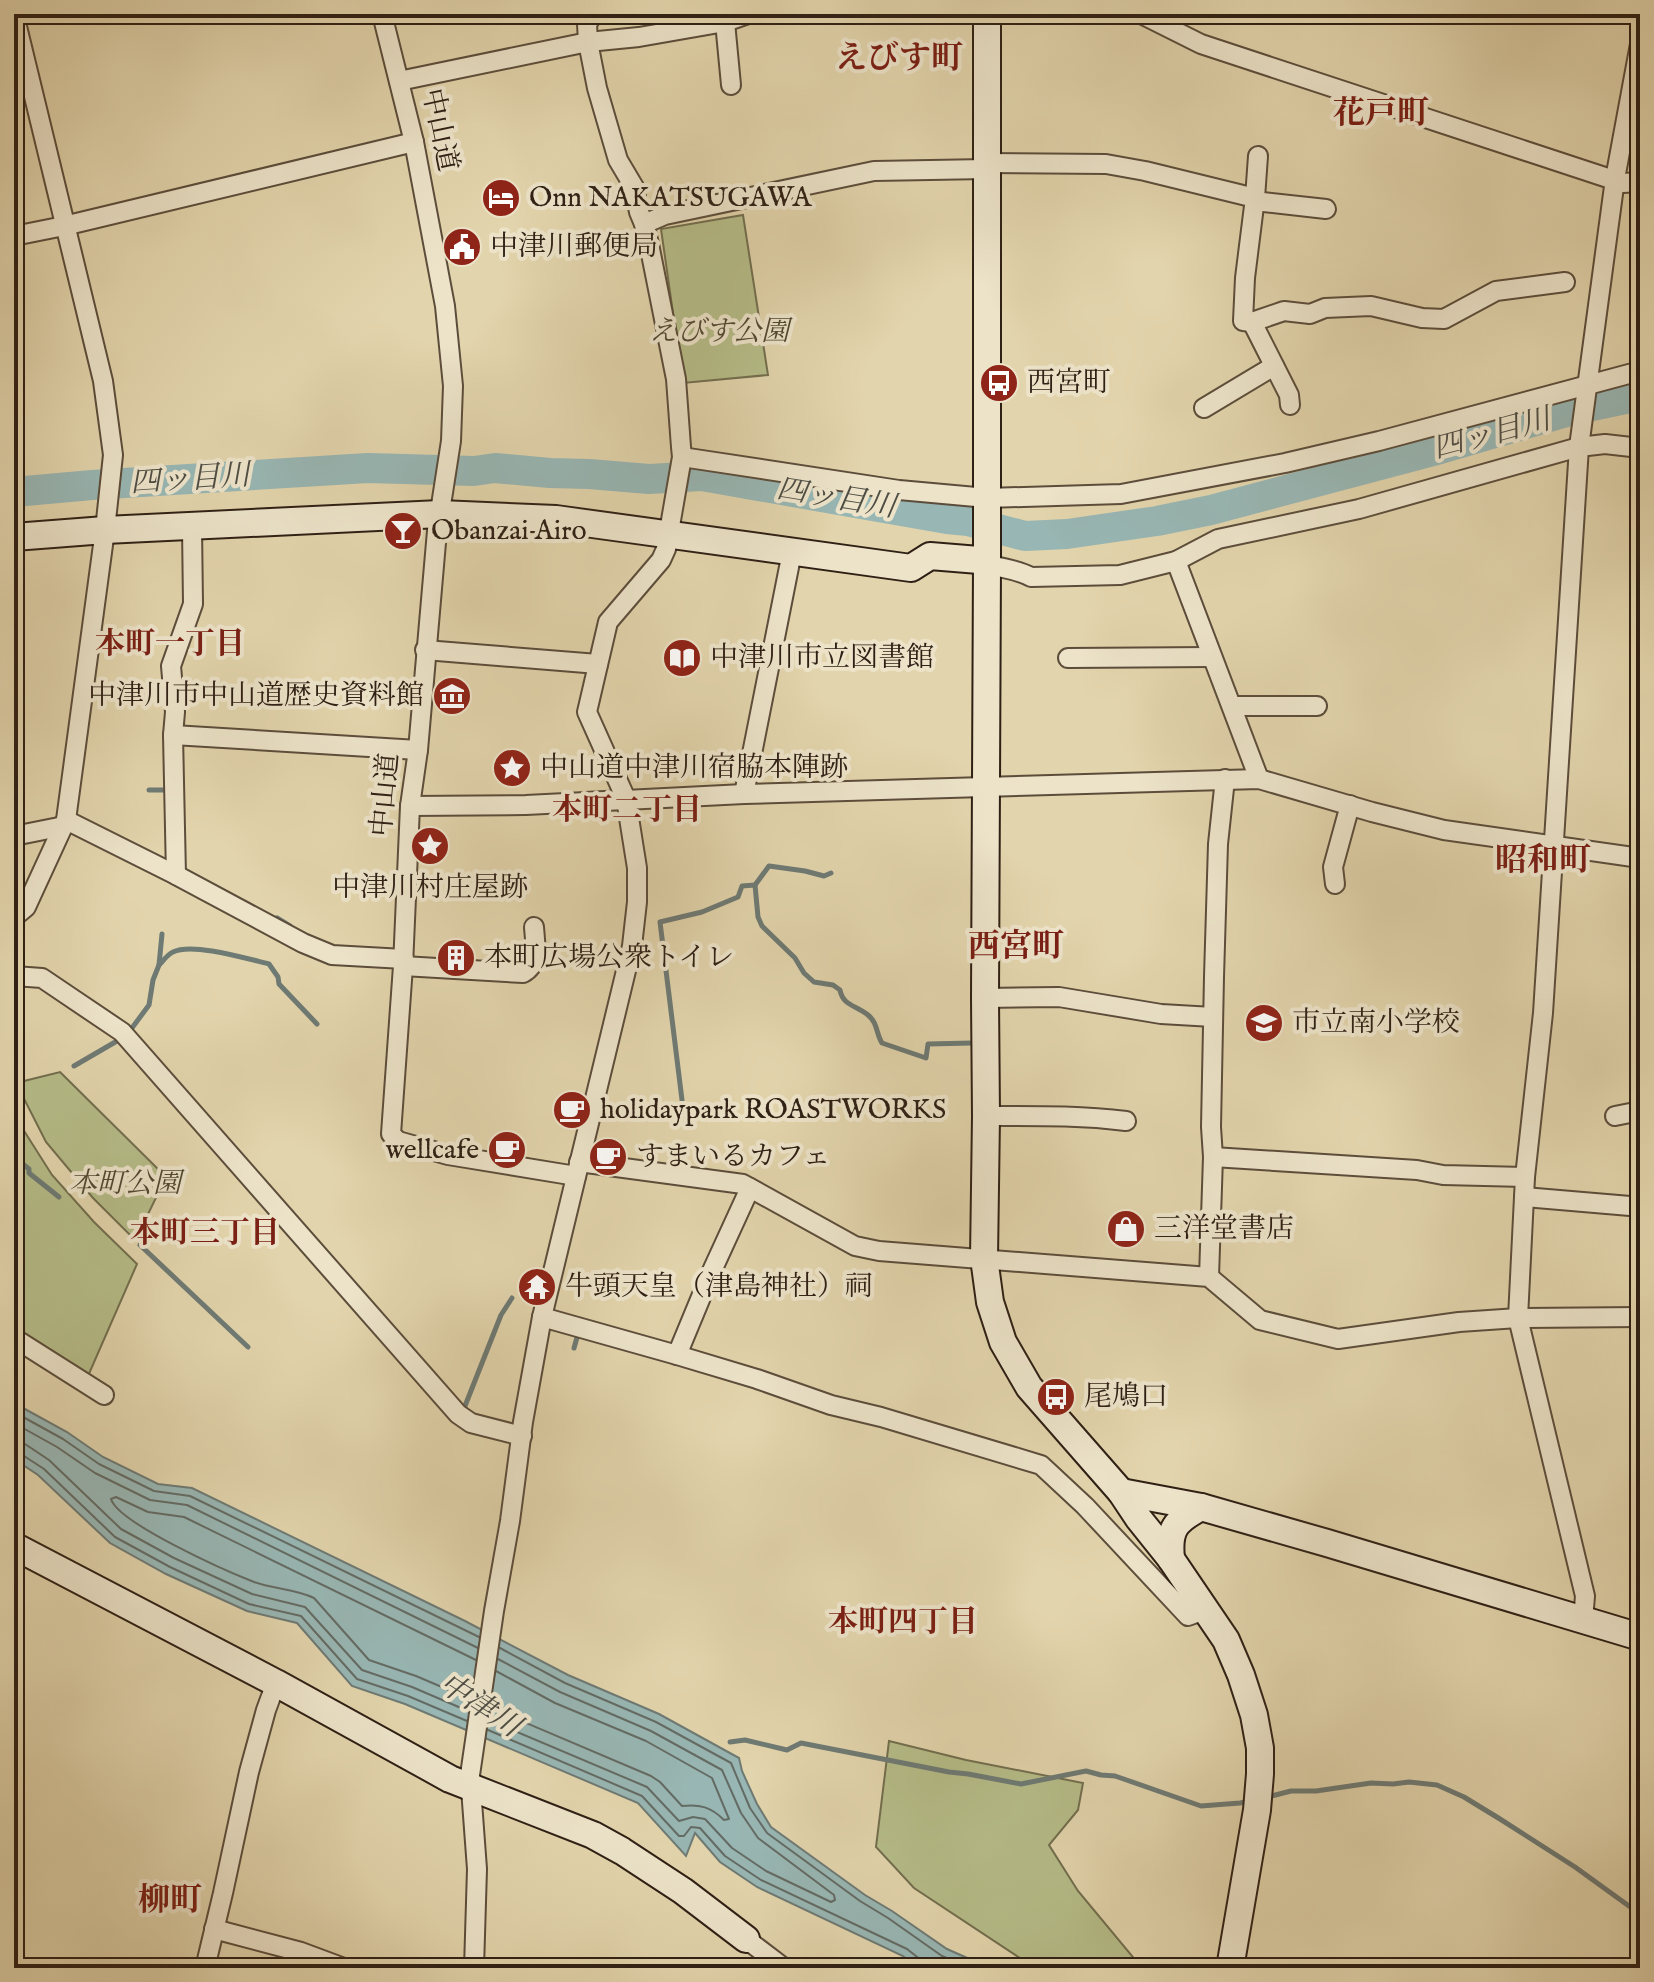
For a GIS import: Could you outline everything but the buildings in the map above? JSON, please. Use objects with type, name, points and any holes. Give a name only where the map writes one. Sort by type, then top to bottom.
[{"type":"street","points":[[14,14],[103,381],[113,446],[65,823],[26,907],[14,917]]},
{"type":"street","name":"中山道","points":[[382,14],[414,142],[445,306],[453,386],[450,450],[437,531],[418,750],[410,806],[404,962],[391,1134],[398,1141],[448,1155],[743,1184],[855,1246],[879,1251],[1209,1277]]},
{"type":"street","points":[[474,1968],[477,1869],[470,1780],[493,1619],[542,1317],[632,946],[637,902],[637,868],[626,799],[587,712],[608,622],[661,560],[671,522],[680,461],[676,379],[634,187],[618,160],[597,88],[587,24],[593,14]]},
{"type":"street","points":[[399,81],[588,42],[639,37],[725,22],[748,14]]},
{"type":"street","points":[[987,14],[984,1258],[990,1302],[1003,1342],[1029,1387],[1121,1492],[1171,1559],[1226,1640],[1241,1675],[1254,1715],[1260,1748],[1257,1810],[1230,1968]]},
{"type":"street","points":[[1141,14],[1201,44],[1623,183],[1640,182]]},
{"type":"street","points":[[725,22],[731,85]]},
{"type":"street","points":[[1583,1620],[1585,1596],[1518,1318],[1525,1177],[1543,1013],[1579,447],[1615,179],[1640,44]]},
{"type":"street","points":[[14,236],[414,142]]},
{"type":"street","points":[[1258,156],[1243,321],[1252,322],[1284,311],[1310,314],[1325,308],[1371,306],[1422,318],[1444,319],[1496,291],[1565,282]]},
{"type":"street","points":[[644,224],[665,215],[874,171],[986,166],[1106,164],[1145,171],[1254,200],[1326,209]]},
{"type":"street","points":[[1252,322],[1289,395],[1290,405]]},
{"type":"street","points":[[1204,408],[1274,366]]},
{"type":"street","points":[[680,461],[987,504],[1121,494],[1366,445],[1640,371]]},
{"type":"street","points":[[14,537],[106,519],[192,527],[442,504],[556,519],[671,522],[792,552],[911,568],[930,556],[987,558],[1003,569],[1018,570],[1031,577],[1120,575],[1176,561],[1218,539],[1359,509],[1579,447],[1605,444],[1640,448]]},
{"type":"street","points":[[176,875],[175,712],[171,666],[193,604],[192,527]]},
{"type":"street","points":[[744,794],[792,552]]},
{"type":"street","points":[[1176,561],[1259,779]]},
{"type":"street","points":[[425,650],[598,664]]},
{"type":"street","points":[[1068,658],[1211,657]]},
{"type":"street","points":[[1232,706],[1317,706]]},
{"type":"street","points":[[173,735],[418,750]]},
{"type":"street","points":[[1225,779],[1218,844],[1209,1277],[1260,1320],[1338,1339],[1459,1322],[1640,1317]]},
{"type":"street","points":[[410,806],[526,805],[744,794],[1259,779],[1444,830],[1640,858]]},
{"type":"street","points":[[1335,884],[1333,867],[1350,805]]},
{"type":"street","points":[[14,836],[65,823],[176,875],[269,923],[285,935],[332,955],[523,973],[531,969],[535,960],[534,927]]},
{"type":"street","points":[[14,976],[42,978],[122,1032],[458,1414],[471,1423],[522,1436]]},
{"type":"street","points":[[985,998],[1059,997],[1161,1014],[1213,1017]]},
{"type":"street","points":[[1615,1116],[1640,1111]]},
{"type":"street","points":[[986,1116],[1092,1116],[1126,1121]]},
{"type":"street","points":[[1213,1157],[1417,1170],[1443,1175],[1525,1177]]},
{"type":"street","points":[[677,1355],[750,1188]]},
{"type":"street","points":[[1524,1197],[1630,1206],[1640,1204]]},
{"type":"street","points":[[542,1317],[1041,1465],[1085,1506],[1188,1616],[1205,1610]]},
{"type":"street","points":[[14,1338],[104,1395]]},
{"type":"street","points":[[1121,1492],[1201,1507],[1640,1637]]},
{"type":"street","points":[[1171,1559],[1169,1541],[1174,1526],[1184,1516],[1201,1507]]},
{"type":"street","points":[[14,1546],[276,1683],[450,1779],[470,1780],[593,1835],[683,1891],[784,1968]]},
{"type":"street","points":[[205,1968],[249,1772],[276,1683]]},
{"type":"street","points":[[214,1929],[301,1952],[344,1968]]},
{"type":"green space","name":"えびす公園","points":[[743,215],[768,375],[683,383],[661,229]]},
{"type":"green space","name":"本町公園","points":[[60,1072],[166,1177],[137,1237],[133,1238],[93,1198],[46,1142],[16,1083]]},
{"type":"green space","name":"本町公園","points":[[14,1115],[52,1175],[137,1264],[88,1376],[14,1327]]},
{"type":"green space","points":[[889,1741],[1083,1783],[1078,1810],[1049,1845],[1078,1891],[1142,1968],[1035,1968],[914,1888],[876,1847]]},
{"type":"water","name":"中津川","points":[[14,1403],[67,1432],[103,1457],[158,1484],[192,1488],[465,1621],[568,1675],[659,1714],[739,1758],[757,1804],[771,1827],[947,1949],[990,1968],[948,1968],[936,1964],[938,1968],[918,1968],[903,1956],[757,1887],[720,1862],[695,1833],[686,1856],[638,1803],[405,1704],[352,1686],[297,1623],[247,1611],[166,1574],[110,1543],[38,1475],[14,1459]]},
{"type":"waterway","name":"四ッ目川","points":[[14,492],[368,468],[474,471],[495,468],[649,479],[701,476],[968,521],[1025,536],[1067,534],[1211,510],[1573,410],[1640,396]]},
{"type":"waterway","points":[[149,790],[171,790]]},
{"type":"waterway","points":[[755,885],[769,866],[824,876],[831,873]]},
{"type":"waterway","points":[[683,1108],[660,922],[702,912],[738,897],[742,886],[755,885],[758,917],[762,926],[795,958],[814,982],[833,985],[847,1002],[871,1018],[882,1043],[926,1058],[928,1044],[972,1043]]},
{"type":"waterway","points":[[277,918],[290,926]]},
{"type":"waterway","points":[[129,1032],[149,1005],[159,965],[162,934]]},
{"type":"waterway","points":[[159,965],[167,956],[182,949],[220,952],[269,964],[279,984],[317,1024]]},
{"type":"waterway","points":[[74,1066],[117,1041]]},
{"type":"waterway","points":[[14,1157],[59,1197]]},
{"type":"waterway","points":[[140,1245],[248,1347]]},
{"type":"waterway","points":[[463,1411],[501,1315],[512,1298]]},
{"type":"waterway","points":[[574,1348],[578,1334]]},
{"type":"waterway","points":[[730,1742],[745,1740],[787,1750],[801,1743],[1021,1784],[1086,1771],[1115,1776],[1201,1806],[1251,1801]]},
{"type":"waterway","points":[[1264,1798],[1291,1791],[1316,1791],[1371,1783],[1437,1785],[1500,1819],[1640,1914]]},
{"type":"place","name":"Onn NAKATSUGAWA","points":[[501,198]]},
{"type":"place","name":"中津川郵便局","points":[[462,247]]},
{"type":"place","name":"西宮町","points":[[999,383]]},
{"type":"place","name":"Obanzai Airo","points":[[403,531]]},
{"type":"place","name":"中津川市立図書館","points":[[682,658]]},
{"type":"place","name":"中津川市中山道歴史資料館","points":[[452,696]]},
{"type":"place","name":"中山道中津川宿脇本陣跡","points":[[512,768]]},
{"type":"place","name":"中津川村庄屋跡","points":[[430,846]]},
{"type":"place","name":"本町広場公衆トイレ","points":[[456,958]]},
{"type":"place","name":"市立南小学校","points":[[1264,1023]]},
{"type":"place","name":"holidaypark ROASTWORKS","points":[[572,1110]]},
{"type":"place","name":"wellcafe","points":[[507,1150]]},
{"type":"place","name":"すまいるカフェ","points":[[608,1157]]},
{"type":"place","name":"三洋堂書店","points":[[1126,1229]]},
{"type":"place","name":"牛頭天皇（津島神社）祠","points":[[537,1287]]},
{"type":"place","name":"尾鳩口","points":[[1056,1397]]},
{"type":"district","name":"えびす町","points":[[899,59]]},
{"type":"district","name":"花戸町","points":[[1381,114]]},
{"type":"district","name":"本町一丁目","points":[[170,645]]},
{"type":"district","name":"本町二丁目","points":[[627,811]]},
{"type":"district","name":"昭和町","points":[[1543,861]]},
{"type":"district","name":"西宮町","points":[[1016,947]]},
{"type":"district","name":"本町三丁目","points":[[205,1234]]},
{"type":"district","name":"本町四丁目","points":[[903,1623]]},
{"type":"district","name":"柳町","points":[[170,1901]]}]
